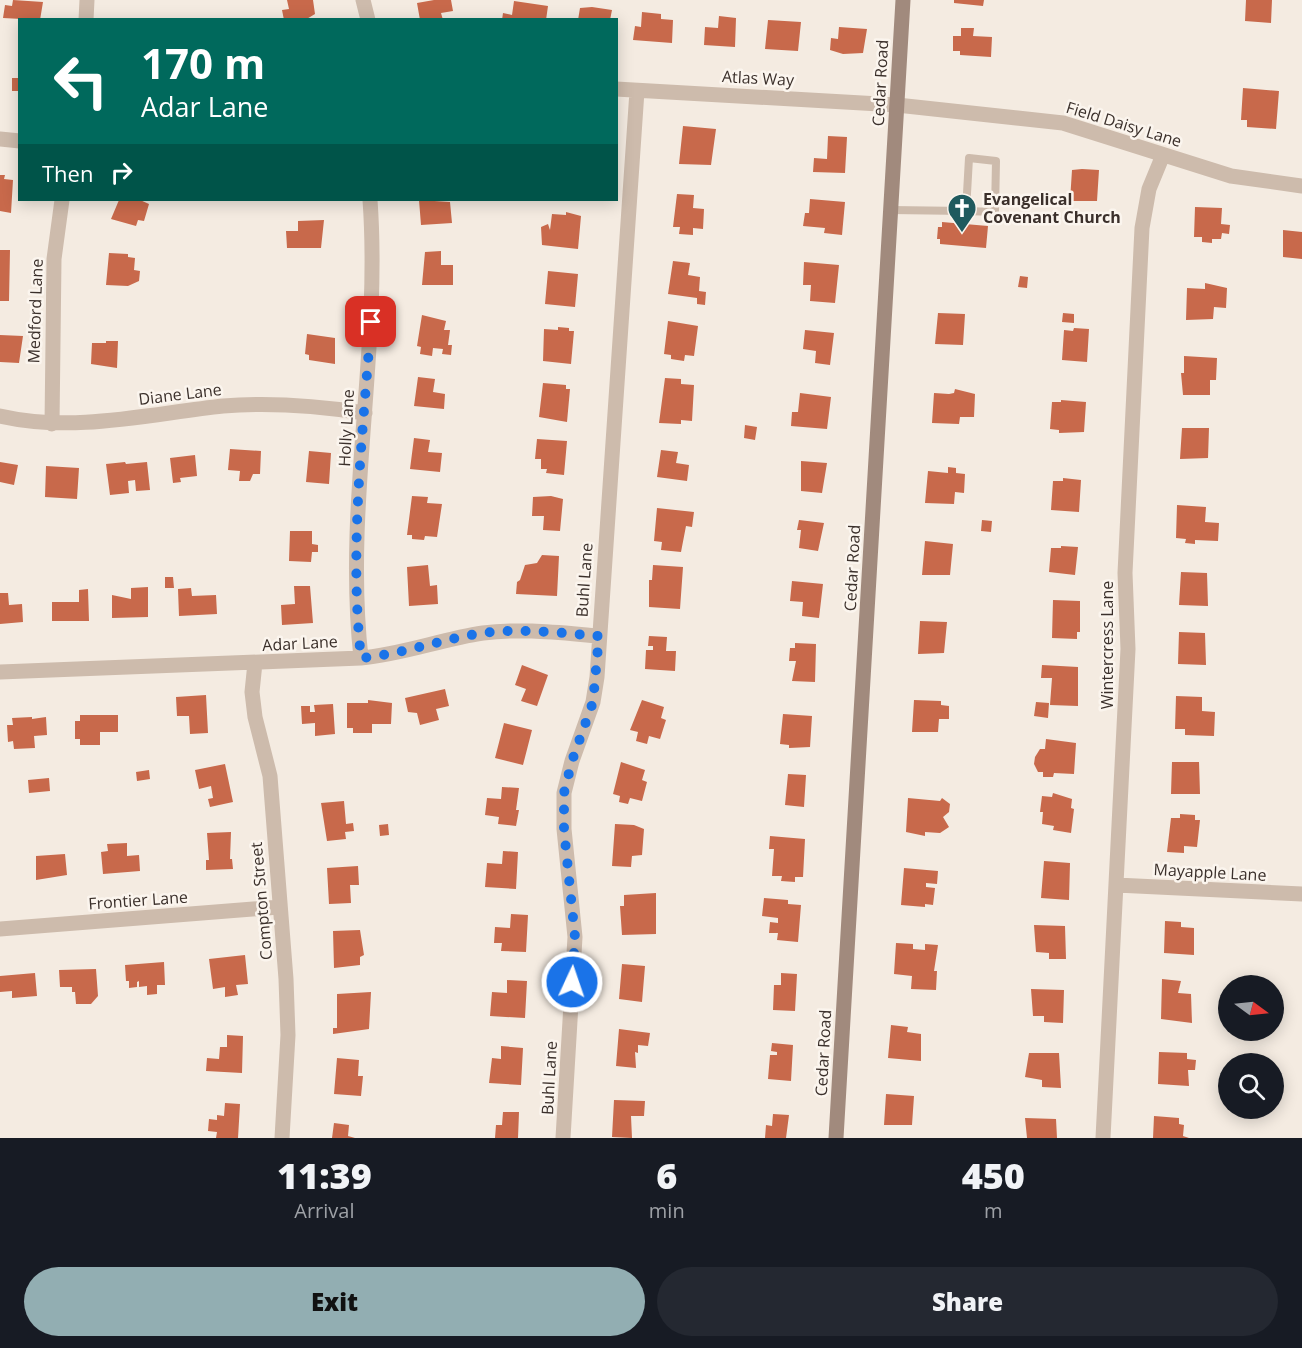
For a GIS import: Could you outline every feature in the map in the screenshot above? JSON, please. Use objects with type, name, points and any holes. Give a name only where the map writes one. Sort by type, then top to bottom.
[{"type":"street","points":[[86,18],[87,0]]},
{"type":"street","points":[[363,0],[368,18]]},
{"type":"street","name":"Cedar Road","points":[[836,1138],[903,0]]},
{"type":"street","name":"Atlas Way","points":[[618,89],[897,105]]},
{"type":"street","name":"Buhl Lane","points":[[563,1138],[575,937],[564,830],[564,793],[572,761],[593,702],[637,91]]},
{"type":"street","name":"Field Daisy Lane","points":[[897,105],[1063,123],[1232,176],[1302,186]]},
{"type":"street","points":[[0,140],[18,141]]},
{"type":"street","name":"Wintercress Lane","points":[[1103,1138],[1128,650],[1125,573],[1143,228],[1149,189],[1163,155]]},
{"type":"street","name":"Medford Lane","points":[[52,424],[54,259],[62,201]]},
{"type":"street","name":"Holly Lane","points":[[361,658],[356,615],[357,547],[374,276],[370,201]]},
{"type":"street","name":"Diane Lane","points":[[0,416],[52,424],[86,423],[226,406],[319,406],[365,413]]},
{"type":"street","name":"Adar Lane","points":[[0,672],[361,658],[395,655],[484,633],[512,631],[599,636]]},
{"type":"street","name":"Compton Street","points":[[255,663],[254,709],[270,776],[286,979],[288,1035],[282,1138]]},
{"type":"street","name":"Mayapple Lane","points":[[1116,885],[1302,894]]},
{"type":"street","name":"Frontier Lane","points":[[0,929],[279,908]]},
{"type":"lane","points":[[891,210],[995,212],[996,161],[969,158],[966,211]]},
{"type":"building","points":[[13,0],[43,2],[40,18],[3,18],[5,5],[12,6]]},
{"type":"building","points":[[287,0],[313,0],[315,14],[308,18],[284,18],[282,10],[289,9]]},
{"type":"building","points":[[451,0],[453,11],[441,13],[442,18],[420,18],[417,3]]},
{"type":"building","points":[[954,0],[984,0],[983,6],[954,3]]},
{"type":"building","points":[[1246,0],[1272,0],[1271,23],[1245,21]]},
{"type":"building","points":[[514,1],[548,6],[546,18],[502,18],[503,13],[512,15]]},
{"type":"building","points":[[580,8],[612,10],[610,18],[578,18]]},
{"type":"building","points":[[642,12],[661,14],[661,19],[673,20],[672,43],[633,40],[635,26],[641,27]]},
{"type":"building","points":[[719,16],[736,18],[735,47],[704,45],[705,27],[718,28]]},
{"type":"building","points":[[768,20],[801,22],[798,51],[765,49]]},
{"type":"building","points":[[839,27],[867,29],[863,53],[843,54],[830,50],[831,38],[838,39]]},
{"type":"building","points":[[961,28],[974,28],[973,36],[992,37],[991,57],[960,55],[960,51],[953,51],[953,36],[961,36]]},
{"type":"building","points":[[12,78],[18,78],[18,91],[12,91]]},
{"type":"building","points":[[1243,88],[1279,91],[1276,129],[1247,127],[1247,120],[1241,120]]},
{"type":"building","points":[[683,126],[716,129],[711,165],[679,164]]},
{"type":"building","points":[[828,136],[847,137],[845,173],[813,172],[814,158],[827,159]]},
{"type":"building","points":[[1072,170],[1099,170],[1097,201],[1070,201]]},
{"type":"building","points":[[0,175],[5,175],[4,179],[13,180],[11,213],[0,211]]},
{"type":"building","points":[[677,194],[694,195],[693,208],[704,209],[703,229],[693,228],[693,235],[679,234],[680,227],[673,227]]},
{"type":"building","points":[[810,199],[845,202],[842,235],[824,233],[825,228],[803,226],[805,213],[809,213]]},
{"type":"building","points":[[119,201],[142,201],[149,204],[144,221],[138,220],[136,226],[111,219]]},
{"type":"building","points":[[419,201],[450,202],[452,223],[421,225]]},
{"type":"building","points":[[1195,207],[1222,208],[1221,224],[1230,225],[1229,234],[1222,233],[1221,239],[1212,239],[1212,243],[1202,242],[1202,237],[1194,237]]},
{"type":"building","points":[[566,212],[581,216],[578,249],[542,245],[541,227],[548,224],[550,230],[552,214],[566,215]]},
{"type":"building","points":[[324,220],[321,248],[287,248],[286,231],[298,231],[298,221]]},
{"type":"building","name":"Evangelical Covenant Church","points":[[942,222],[988,226],[986,248],[940,244],[940,239],[937,239],[938,227],[942,227]]},
{"type":"building","points":[[1283,230],[1302,232],[1302,259],[1283,257]]},
{"type":"building","points":[[0,250],[10,250],[9,301],[0,301]]},
{"type":"building","points":[[441,251],[441,265],[453,265],[453,285],[422,285],[425,252]]},
{"type":"building","points":[[109,253],[128,254],[128,257],[135,258],[134,270],[140,271],[139,281],[128,286],[106,285]]},
{"type":"building","points":[[673,261],[690,263],[688,275],[700,277],[699,291],[706,292],[705,305],[697,304],[697,298],[668,294]]},
{"type":"building","points":[[804,262],[839,265],[835,303],[810,301],[811,285],[803,285]]},
{"type":"building","points":[[548,271],[578,274],[575,307],[545,304]]},
{"type":"building","points":[[1020,276],[1028,277],[1027,288],[1018,287]]},
{"type":"building","points":[[1205,283],[1227,288],[1226,308],[1214,307],[1213,319],[1186,320],[1187,288],[1205,289]]},
{"type":"building","points":[[938,313],[965,314],[963,345],[935,344]]},
{"type":"building","points":[[1063,313],[1074,314],[1074,323],[1062,322]]},
{"type":"building","points":[[422,315],[446,321],[444,330],[450,330],[448,345],[452,345],[451,355],[442,354],[443,349],[433,348],[432,356],[420,354],[421,347],[417,346]]},
{"type":"building","points":[[668,321],[698,326],[694,356],[685,355],[684,361],[671,359],[671,355],[664,354]]},
{"type":"building","points":[[558,327],[574,331],[571,364],[543,361],[544,329],[558,330]]},
{"type":"building","points":[[1074,328],[1089,329],[1087,362],[1062,360],[1064,330],[1073,331]]},
{"type":"building","points":[[805,330],[834,333],[830,365],[815,363],[816,351],[803,349]]},
{"type":"building","points":[[307,334],[335,338],[335,364],[309,360],[309,355],[305,354]]},
{"type":"building","points":[[0,335],[23,336],[19,363],[0,362]]},
{"type":"building","points":[[106,341],[118,341],[117,368],[91,364],[92,343],[106,343]]},
{"type":"building","points":[[1184,356],[1217,358],[1216,380],[1210,380],[1210,395],[1183,395],[1181,373],[1184,373]]},
{"type":"building","points":[[418,377],[435,379],[433,392],[445,394],[444,409],[414,406]]},
{"type":"building","points":[[665,378],[681,379],[681,384],[694,385],[692,421],[681,420],[681,424],[659,423]]},
{"type":"building","points":[[543,383],[566,385],[566,389],[570,389],[567,422],[539,417]]},
{"type":"building","points":[[955,389],[975,394],[974,417],[960,417],[959,424],[932,423],[934,393],[949,394],[954,393]]},
{"type":"building","points":[[800,393],[831,397],[827,429],[791,426],[792,412],[798,412]]},
{"type":"building","points":[[1061,400],[1086,402],[1084,432],[1059,433],[1059,430],[1050,429],[1052,402],[1061,402]]},
{"type":"building","points":[[745,425],[757,427],[755,440],[744,438]]},
{"type":"building","points":[[1182,428],[1209,428],[1208,458],[1180,459]]},
{"type":"building","points":[[414,438],[430,440],[428,452],[442,453],[440,472],[410,469]]},
{"type":"building","points":[[537,439],[567,441],[564,475],[546,473],[547,469],[541,469],[541,459],[535,459]]},
{"type":"building","points":[[230,449],[261,451],[260,474],[253,474],[250,481],[239,481],[240,471],[228,470]]},
{"type":"building","points":[[661,450],[678,452],[676,463],[689,465],[687,481],[657,477]]},
{"type":"building","points":[[309,451],[331,453],[329,484],[306,482]]},
{"type":"building","points":[[195,455],[197,476],[180,478],[181,482],[173,483],[170,458]]},
{"type":"building","points":[[801,461],[827,463],[822,493],[801,491]]},
{"type":"building","points":[[0,462],[18,465],[14,485],[0,482]]},
{"type":"building","points":[[125,462],[126,464],[147,462],[150,490],[136,491],[135,480],[128,481],[129,493],[110,495],[106,464]]},
{"type":"building","points":[[46,466],[79,468],[77,499],[45,497]]},
{"type":"building","points":[[948,467],[956,468],[956,473],[965,474],[964,493],[955,492],[954,504],[925,503],[928,471],[948,473]]},
{"type":"building","points":[[1063,478],[1081,480],[1079,512],[1051,510],[1053,481],[1063,481]]},
{"type":"building","points":[[412,496],[428,497],[427,503],[442,504],[437,537],[425,536],[424,540],[412,539],[412,535],[407,535]]},
{"type":"building","points":[[551,496],[563,499],[560,531],[543,530],[544,516],[532,516],[533,497]]},
{"type":"building","points":[[1177,505],[1206,507],[1205,522],[1219,523],[1218,541],[1195,540],[1195,544],[1185,543],[1186,539],[1176,538]]},
{"type":"building","points":[[657,508],[694,512],[692,527],[686,526],[681,552],[661,550],[662,542],[654,541]]},
{"type":"building","points":[[799,520],[824,523],[818,551],[799,548],[801,530],[797,530]]},
{"type":"building","points":[[982,520],[992,521],[991,532],[981,531]]},
{"type":"building","points":[[290,531],[312,531],[312,544],[318,545],[318,552],[312,552],[311,562],[289,561]]},
{"type":"building","points":[[925,541],[953,544],[950,575],[922,575]]},
{"type":"building","points":[[1061,546],[1078,547],[1075,575],[1049,572],[1051,548],[1061,548]]},
{"type":"building","points":[[542,555],[559,556],[557,596],[516,594],[517,582],[520,580],[525,565],[537,563]]},
{"type":"building","points":[[428,565],[430,586],[437,585],[438,604],[409,606],[407,567]]},
{"type":"building","points":[[653,565],[683,567],[680,609],[649,607],[649,580],[652,580]]},
{"type":"building","points":[[1181,572],[1207,573],[1208,606],[1179,605]]},
{"type":"building","points":[[165,577],[173,577],[174,588],[165,588]]},
{"type":"building","points":[[792,581],[823,584],[819,618],[802,616],[803,602],[790,601]]},
{"type":"building","points":[[294,586],[310,586],[313,623],[282,625],[281,605],[295,604]]},
{"type":"building","points":[[148,587],[148,617],[112,618],[112,595],[131,599],[131,588]]},
{"type":"building","points":[[191,588],[192,596],[216,595],[217,614],[179,616],[178,589]]},
{"type":"building","points":[[88,589],[89,621],[52,621],[52,602],[79,602],[79,590]]},
{"type":"building","points":[[0,593],[8,593],[9,605],[22,604],[23,622],[0,624]]},
{"type":"building","points":[[1053,600],[1080,601],[1080,632],[1077,632],[1077,639],[1052,638]]},
{"type":"building","points":[[920,621],[947,622],[944,653],[918,654]]},
{"type":"building","points":[[1179,632],[1205,633],[1206,665],[1178,664]]},
{"type":"building","points":[[649,636],[667,637],[666,651],[676,651],[675,671],[645,669],[646,650],[653,650],[653,646],[648,646]]},
{"type":"building","points":[[795,643],[816,644],[815,682],[792,681],[796,661],[789,661],[790,648],[795,648]]},
{"type":"building","points":[[522,665],[548,675],[537,706],[521,701],[526,689],[515,685]]},
{"type":"building","points":[[1042,665],[1078,667],[1078,706],[1050,705],[1052,678],[1041,678]]},
{"type":"building","points":[[445,689],[449,706],[436,709],[439,720],[420,725],[417,713],[408,712],[405,698]]},
{"type":"building","points":[[206,695],[208,733],[190,734],[189,716],[177,716],[176,697]]},
{"type":"building","points":[[1176,696],[1202,697],[1202,711],[1215,712],[1214,736],[1185,735],[1185,729],[1175,729]]},
{"type":"building","points":[[368,700],[392,703],[391,724],[372,724],[372,733],[353,733],[353,728],[347,728],[347,703],[368,703]]},
{"type":"building","points":[[642,700],[664,707],[661,718],[666,720],[660,739],[649,736],[647,744],[636,741],[638,732],[630,730]]},
{"type":"building","points":[[914,700],[941,701],[941,705],[949,706],[949,719],[939,719],[938,732],[912,732]]},
{"type":"building","points":[[1036,702],[1049,703],[1048,718],[1034,716]]},
{"type":"building","points":[[333,704],[335,734],[315,736],[315,723],[302,724],[301,706],[310,706],[310,712],[315,712],[314,705]]},
{"type":"building","points":[[783,714],[812,716],[810,747],[789,748],[789,745],[780,744]]},
{"type":"building","points":[[80,715],[118,715],[118,732],[100,732],[100,745],[80,745],[80,739],[75,739],[75,721],[80,721]]},
{"type":"building","points":[[32,717],[32,719],[46,717],[47,735],[34,736],[35,748],[14,749],[13,741],[8,742],[7,725],[13,725],[12,718]]},
{"type":"building","points":[[504,723],[532,730],[523,765],[495,758]]},
{"type":"building","points":[[1046,739],[1076,743],[1074,774],[1054,773],[1053,777],[1043,777],[1043,772],[1038,772],[1034,764],[1035,757],[1040,749],[1045,749]]},
{"type":"building","points":[[621,762],[645,770],[642,780],[647,782],[642,801],[630,798],[628,804],[619,802],[620,796],[613,794]]},
{"type":"building","points":[[1172,762],[1199,762],[1200,794],[1171,794]]},
{"type":"building","points":[[225,764],[233,802],[210,807],[208,799],[213,798],[211,786],[199,789],[195,770]]},
{"type":"building","points":[[149,770],[150,779],[137,781],[136,772]]},
{"type":"building","points":[[788,774],[806,775],[804,807],[785,805]]},
{"type":"building","points":[[49,778],[50,791],[29,793],[28,780]]},
{"type":"building","points":[[502,787],[519,788],[516,826],[498,824],[499,817],[485,815],[487,798],[501,799]]},
{"type":"building","points":[[1053,793],[1072,799],[1071,808],[1074,809],[1071,833],[1053,830],[1054,826],[1042,824],[1043,812],[1040,812],[1042,796],[1052,797]]},
{"type":"building","points":[[908,798],[940,801],[942,798],[950,804],[949,812],[943,817],[949,827],[940,833],[925,832],[925,836],[906,832]]},
{"type":"building","points":[[344,801],[346,824],[353,823],[354,831],[345,832],[346,839],[327,841],[321,803]]},
{"type":"building","points":[[1180,814],[1195,815],[1195,820],[1200,820],[1197,847],[1184,846],[1184,853],[1167,852],[1171,818],[1180,818]]},
{"type":"building","points":[[388,824],[389,835],[380,836],[379,825]]},
{"type":"building","points":[[615,824],[634,825],[644,829],[642,855],[632,856],[631,867],[612,866]]},
{"type":"building","points":[[231,832],[230,859],[232,859],[233,869],[206,870],[206,860],[209,860],[207,833]]},
{"type":"building","points":[[770,836],[805,839],[803,877],[795,877],[795,882],[781,881],[782,876],[772,876],[774,849],[769,849]]},
{"type":"building","points":[[127,843],[127,856],[139,855],[140,871],[103,874],[101,852],[108,851],[107,844]]},
{"type":"building","points":[[503,851],[518,852],[516,889],[485,887],[487,863],[502,864]]},
{"type":"building","points":[[65,854],[67,875],[36,880],[36,856]]},
{"type":"building","points":[[1044,861],[1070,863],[1069,900],[1041,898]]},
{"type":"building","points":[[358,866],[359,885],[350,885],[351,903],[329,904],[327,868]]},
{"type":"building","points":[[904,868],[938,871],[937,884],[926,883],[926,887],[935,888],[933,905],[925,904],[925,907],[901,905]]},
{"type":"building","points":[[656,893],[656,934],[622,935],[620,906],[624,906],[624,895]]},
{"type":"building","points":[[764,898],[788,900],[788,904],[801,905],[798,942],[777,940],[778,933],[769,933],[770,922],[778,923],[778,918],[762,916]]},
{"type":"building","points":[[511,914],[528,915],[526,952],[501,951],[502,943],[494,943],[495,927],[510,928]]},
{"type":"building","points":[[1165,921],[1181,922],[1181,927],[1194,928],[1194,955],[1164,953]]},
{"type":"building","points":[[1034,925],[1065,926],[1066,959],[1049,959],[1049,953],[1036,952]]},
{"type":"building","points":[[360,930],[364,955],[360,957],[360,965],[334,968],[333,931]]},
{"type":"building","points":[[896,943],[913,944],[913,949],[925,950],[925,944],[938,945],[934,971],[937,971],[936,990],[911,989],[912,976],[894,974]]},
{"type":"building","points":[[245,955],[248,984],[236,985],[238,995],[225,997],[225,987],[213,989],[209,959]]},
{"type":"building","points":[[164,962],[165,985],[157,985],[157,994],[147,995],[147,986],[139,987],[139,981],[137,987],[129,988],[125,965]]},
{"type":"building","points":[[622,964],[645,966],[642,1002],[619,999]]},
{"type":"building","points":[[96,969],[98,996],[91,1004],[76,1004],[72,987],[60,987],[59,970]]},
{"type":"building","points":[[35,973],[37,996],[12,998],[12,991],[0,992],[0,976]]},
{"type":"building","points":[[781,973],[797,974],[795,1011],[773,1010],[774,985],[781,985]]},
{"type":"building","points":[[1162,979],[1181,981],[1178,993],[1191,994],[1192,1023],[1161,1019]]},
{"type":"building","points":[[507,980],[527,981],[525,1018],[490,1016],[492,992],[507,993]]},
{"type":"building","points":[[1031,989],[1064,990],[1063,1023],[1044,1022],[1044,1016],[1033,1016]]},
{"type":"building","points":[[371,992],[369,1029],[333,1034],[333,1028],[337,1028],[337,994]]},
{"type":"building","points":[[891,1025],[908,1027],[907,1032],[921,1034],[921,1061],[888,1058]]},
{"type":"building","points":[[619,1029],[650,1033],[648,1046],[638,1045],[638,1053],[635,1052],[636,1068],[616,1066]]},
{"type":"building","points":[[227,1035],[243,1036],[242,1073],[206,1071],[207,1058],[219,1059],[220,1047],[227,1047]]},
{"type":"building","points":[[772,1043],[793,1045],[791,1081],[768,1079],[770,1055],[777,1055],[777,1052],[771,1051]]},
{"type":"building","points":[[501,1046],[523,1048],[521,1085],[489,1083],[492,1058],[501,1059]]},
{"type":"building","points":[[1159,1052],[1187,1053],[1187,1059],[1196,1060],[1195,1070],[1188,1070],[1189,1086],[1158,1084]]},
{"type":"building","points":[[1029,1053],[1059,1053],[1061,1088],[1042,1087],[1042,1080],[1025,1077]]},
{"type":"building","points":[[337,1058],[359,1060],[358,1076],[363,1076],[361,1096],[334,1094]]},
{"type":"building","points":[[886,1094],[914,1096],[912,1125],[884,1125]]},
{"type":"building","points":[[614,1100],[645,1101],[644,1116],[631,1116],[632,1138],[612,1137]]},
{"type":"building","points":[[225,1103],[240,1104],[238,1138],[216,1138],[217,1132],[208,1131],[209,1119],[217,1120],[217,1115],[224,1116]]},
{"type":"building","points":[[503,1112],[519,1112],[518,1138],[495,1138],[496,1125],[502,1125]]},
{"type":"building","points":[[773,1114],[789,1115],[786,1138],[765,1138],[766,1125],[772,1126]]},
{"type":"building","points":[[1154,1116],[1179,1118],[1179,1124],[1184,1125],[1183,1136],[1189,1138],[1153,1138]]},
{"type":"building","points":[[1025,1118],[1056,1119],[1057,1138],[1027,1138]]},
{"type":"building","points":[[334,1123],[349,1125],[348,1136],[355,1138],[332,1138]]},
{"type":"place","name":"Evangelical Covenant Church","points":[[962,234]]},
{"type":"route","points":[[371,322],[357,547],[356,615],[361,658],[395,655],[454,638],[484,633],[512,631],[599,636],[593,702],[572,761],[564,793],[564,830],[575,937],[572,982]]}]
